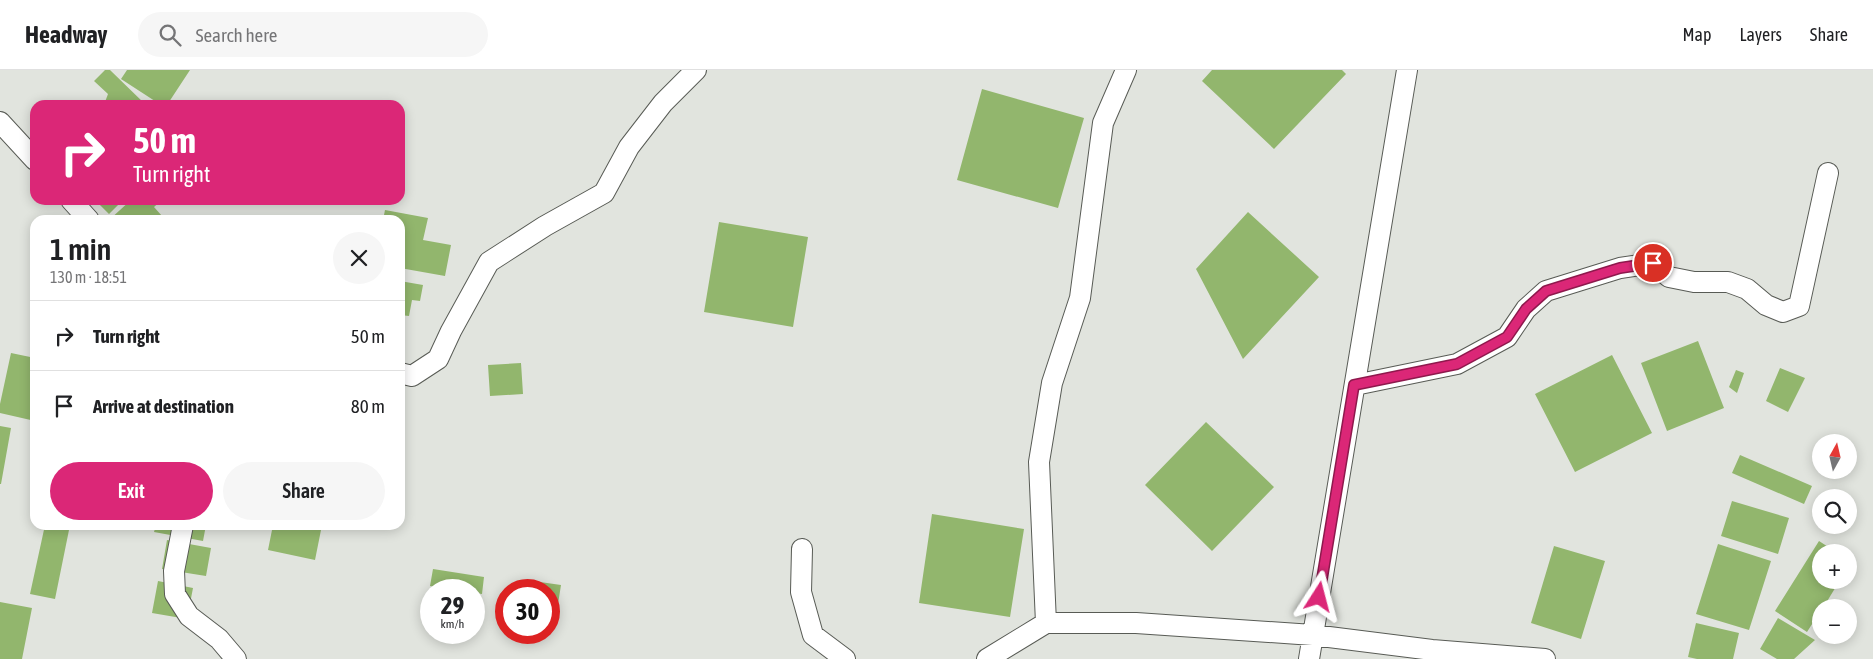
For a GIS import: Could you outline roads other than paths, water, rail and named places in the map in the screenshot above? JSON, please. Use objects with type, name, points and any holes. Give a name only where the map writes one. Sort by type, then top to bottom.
[{"type":"street","points":[[405,374],[412,376],[438,360],[451,331],[490,262],[546,226],[604,193],[635,140],[662,103],[696,70]]},
{"type":"street","points":[[1046,623],[1039,462],[1052,383],[1080,298],[1103,123],[1126,70]]},
{"type":"street","points":[[1309,659],[1407,70]]},
{"type":"street","points":[[0,122],[30,155]]},
{"type":"street","points":[[1354,385],[1457,364],[1507,337],[1526,309],[1546,291],[1620,268],[1653,263],[1669,277],[1694,282],[1728,282],[1747,289],[1766,306],[1783,312],[1798,306],[1828,173]]},
{"type":"street","points":[[76,205],[85,215]]},
{"type":"street","points":[[182,530],[174,571],[174,594],[189,616],[219,638],[236,659]]},
{"type":"street","points":[[802,549],[801,592],[813,635],[845,659]]},
{"type":"street","points":[[988,659],[1046,623],[1136,623],[1313,635],[1432,650],[1545,659]]}]
